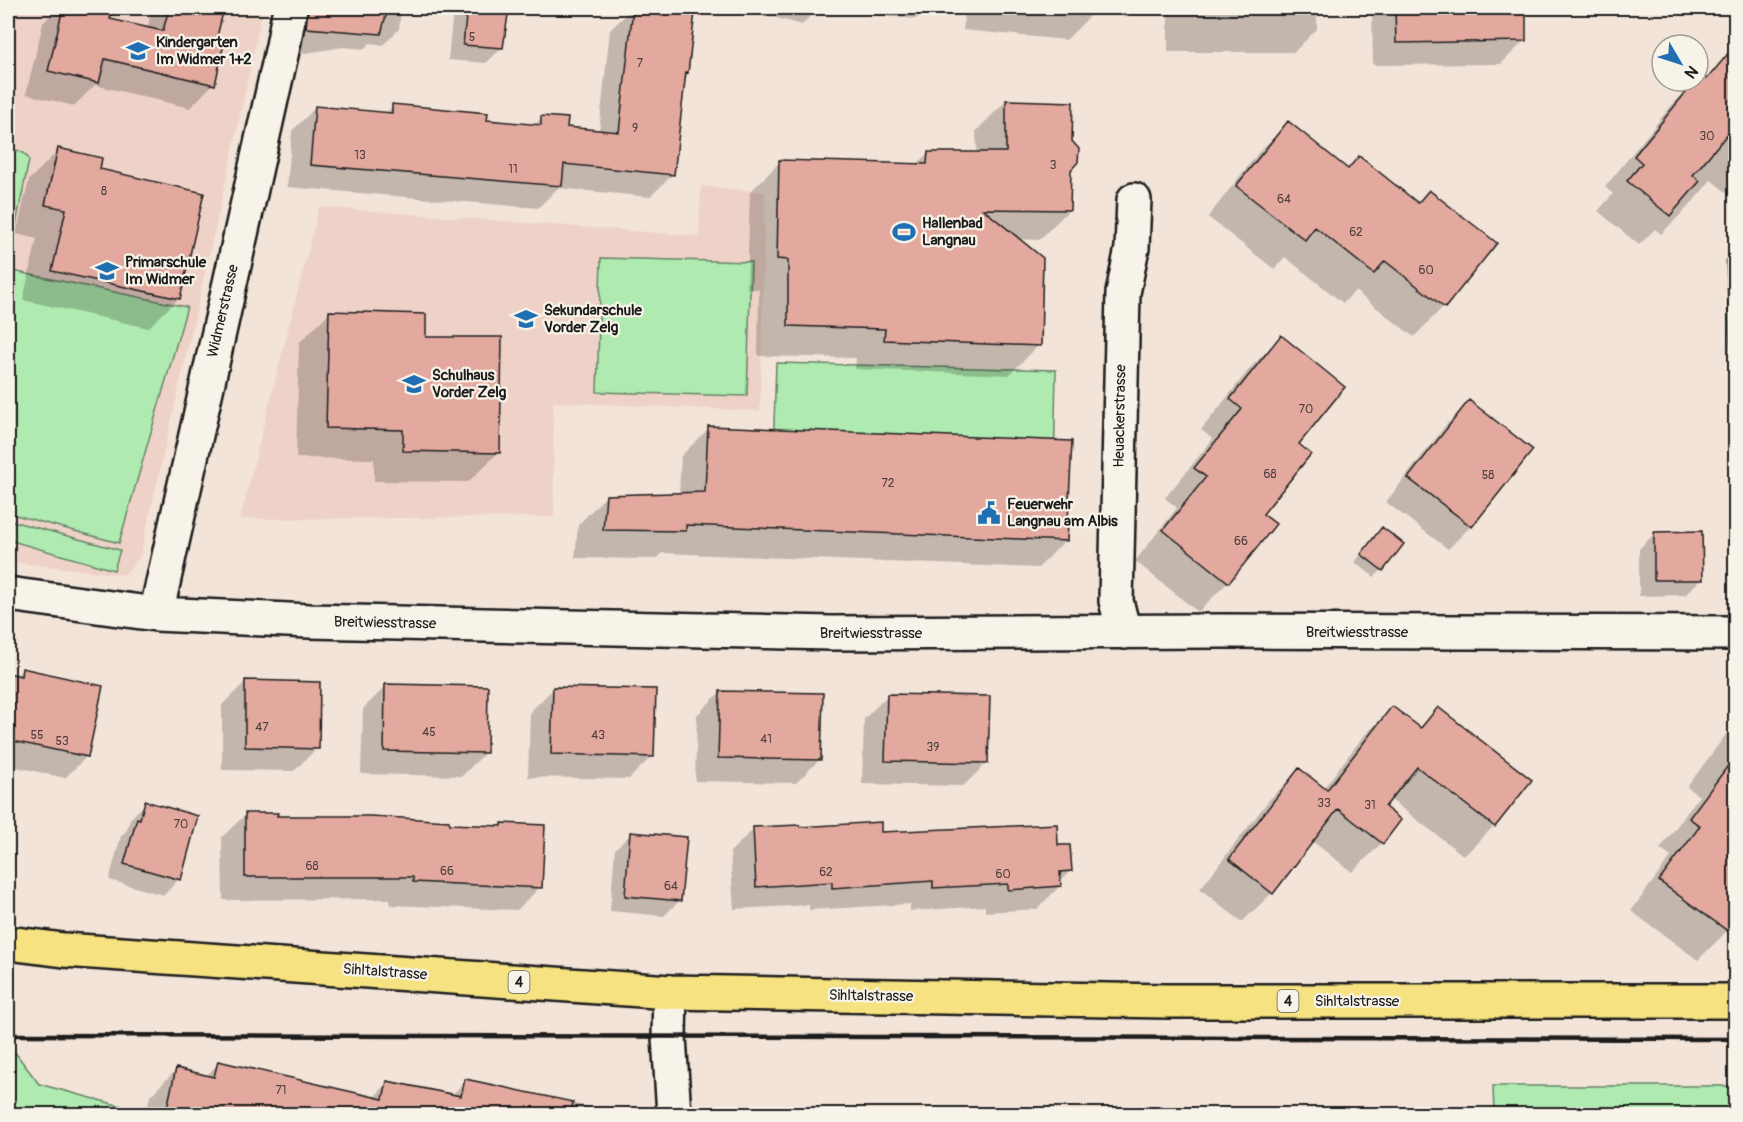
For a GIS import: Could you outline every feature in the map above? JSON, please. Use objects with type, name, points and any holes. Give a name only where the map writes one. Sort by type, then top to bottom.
[{"type":"main road","name":"Sihltalstrasse","points":[[8,943],[75,950],[670,992],[1167,1001],[1736,1001]]},
{"type":"street","name":"Widmerstrasse","points":[[156,614],[290,8]]},
{"type":"street","name":"Heuackerstrasse","points":[[1124,632],[1116,601],[1122,293],[1132,248],[1134,200]]},
{"type":"street","name":"Breitwiesstrasse","points":[[8,594],[156,614],[310,621],[831,633],[1736,633]]},
{"type":"street","points":[[670,992],[669,1037],[674,1114]]},
{"type":"shaded area","name":"Primarschule Im Widmer","points":[[8,8],[263,8],[229,168],[140,557],[124,575],[8,562]]},
{"type":"shaded area","name":"Sekundarschule Vorder Zelg","points":[[701,186],[765,192],[760,411],[553,402],[554,517],[240,519],[319,207],[699,236]]},
{"type":"green space","points":[[8,148],[18,150],[29,160],[13,239],[8,247]]},
{"type":"green space","points":[[1735,250],[1736,386],[1732,386],[1726,261]]},
{"type":"green space","points":[[601,258],[751,262],[747,396],[597,392]]},
{"type":"green space","points":[[8,270],[187,307],[119,543],[8,513]]},
{"type":"green space","points":[[776,363],[1056,370],[1053,521],[771,514]]},
{"type":"green space","points":[[8,520],[120,550],[114,570],[8,540]]},
{"type":"green space","points":[[8,1051],[14,1051],[39,1084],[151,1114],[8,1114]]},
{"type":"green space","points":[[1493,1086],[1735,1086],[1735,1114],[1494,1114]]},
{"type":"building","name":"Kindergarten Im Widmer 1+2","points":[[63,8],[113,8],[110,19],[163,31],[169,8],[224,8],[216,41],[224,43],[215,85],[105,59],[99,83],[48,71]]},
{"type":"building","points":[[308,8],[388,8],[381,34],[306,28]]},
{"type":"building","points":[[467,8],[509,8],[503,48],[463,45]]},
{"type":"building","points":[[633,8],[695,12],[674,175],[564,164],[562,186],[310,165],[315,106],[392,113],[392,104],[488,113],[487,120],[541,125],[541,116],[568,118],[567,127],[619,132]]},
{"type":"building","points":[[1395,8],[1526,8],[1526,41],[1396,43]]},
{"type":"building","points":[[1736,44],[1736,124],[1693,175],[1700,181],[1670,216],[1627,181],[1642,163],[1634,156],[1685,93],[1710,93],[1710,75]]},
{"type":"building","name":"Hallenbad Langnau","points":[[1006,100],[1073,102],[1072,141],[1079,149],[1078,162],[1071,170],[1070,210],[983,209],[1043,258],[1041,346],[884,340],[885,329],[788,326],[788,260],[777,259],[779,160],[927,164],[928,152],[1006,152]]},
{"type":"building","points":[[1288,121],[1348,169],[1359,156],[1418,203],[1429,190],[1497,243],[1445,308],[1385,261],[1374,274],[1315,227],[1305,240],[1236,186]]},
{"type":"building","points":[[58,148],[102,158],[100,169],[204,193],[180,299],[52,271],[66,209],[45,205]]},
{"type":"building","name":"Schulhaus Vorder Zelg","points":[[329,311],[426,314],[426,337],[502,337],[500,453],[403,451],[403,430],[326,428]]},
{"type":"building","points":[[1281,335],[1345,387],[1299,444],[1311,454],[1263,514],[1276,524],[1229,583],[1163,530],[1206,477],[1194,468],[1242,409],[1230,399]]},
{"type":"building","points":[[1469,400],[1533,450],[1472,527],[1408,478]]},
{"type":"building","points":[[708,426],[1072,441],[1067,541],[686,525],[686,531],[603,530],[606,495],[705,492]]},
{"type":"building","points":[[1382,527],[1404,544],[1383,571],[1361,554]]},
{"type":"building","points":[[1702,531],[1703,580],[1654,580],[1654,532]]},
{"type":"building","points":[[22,668],[103,686],[88,757],[8,740],[8,673],[21,676]]},
{"type":"building","points":[[245,680],[320,682],[319,749],[245,747]]},
{"type":"building","points":[[385,684],[488,686],[487,753],[384,751]]},
{"type":"building","points":[[553,687],[656,689],[654,757],[551,754]]},
{"type":"building","points":[[720,691],[823,693],[821,760],[718,758]]},
{"type":"building","points":[[887,694],[990,696],[988,763],[885,761]]},
{"type":"building","points":[[1392,706],[1421,728],[1438,707],[1532,780],[1495,827],[1417,767],[1385,807],[1401,820],[1383,844],[1338,809],[1273,894],[1229,859],[1299,768],[1327,790]]},
{"type":"building","points":[[1736,755],[1736,937],[1659,881],[1700,826],[1689,818]]},
{"type":"building","points":[[145,801],[198,816],[181,880],[124,864],[137,818],[140,819]]},
{"type":"building","points":[[245,813],[278,813],[277,816],[370,816],[449,821],[450,824],[545,825],[542,888],[413,882],[413,877],[245,877]]},
{"type":"building","points":[[881,822],[881,832],[1057,824],[1058,845],[1070,845],[1072,871],[1060,872],[1061,886],[1008,890],[1008,884],[933,888],[933,881],[832,888],[832,882],[756,887],[753,827],[799,825],[800,827]]},
{"type":"building","points":[[630,832],[687,837],[681,901],[625,896]]},
{"type":"building","points":[[218,1061],[383,1099],[387,1081],[461,1096],[465,1079],[573,1102],[571,1114],[195,1114],[167,1108],[176,1068],[214,1077]]},
{"type":"railway","points":[[8,1035],[1736,1039]]},
{"type":"place","name":"Kindergarten Im Widmer 1+2","points":[[138,51]]},
{"type":"place","name":"Hallenbad Langnau","points":[[904,232]]},
{"type":"place","name":"Primarschule Im Widmer","points":[[107,271]]},
{"type":"place","name":"Sekundarschule Vorder Zelg","points":[[526,319]]},
{"type":"place","name":"Schulhaus Vorder Zelg","points":[[414,384]]},
{"type":"place","name":"Feuerwehr Langnau am Albis","points":[[989,513]]}]
